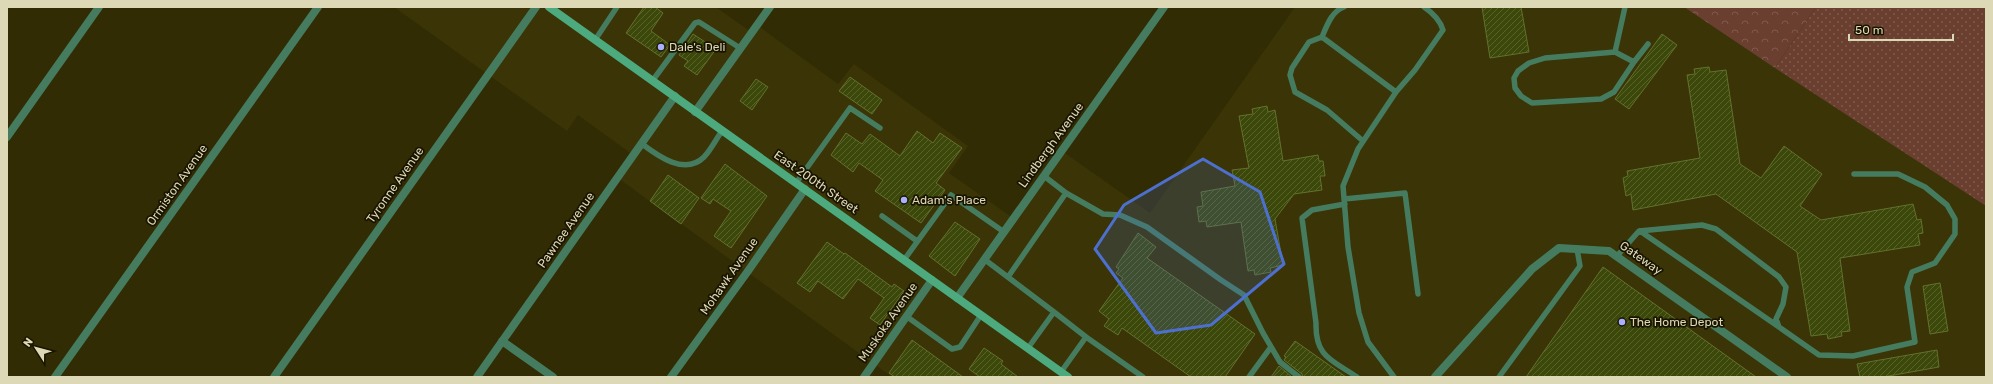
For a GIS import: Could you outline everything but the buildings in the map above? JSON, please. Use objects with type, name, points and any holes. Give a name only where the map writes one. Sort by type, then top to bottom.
[{"type":"street","points":[[7,137],[99,7]]},
{"type":"street","name":"Ormiston Avenue","points":[[55,377],[318,7]]},
{"type":"street","name":"Tyronne Avenue","points":[[274,377],[536,7]]},
{"type":"street","points":[[695,112],[770,7]]},
{"type":"street","name":"Lindbergh Avenue","points":[[957,298],[1164,7]]},
{"type":"street","name":"East 200th Street","points":[[552,8],[695,112],[1065,375]]},
{"type":"street","name":"Pawnee Avenue","points":[[477,377],[675,96]]},
{"type":"street","name":"Mohawk Avenue","points":[[672,377],[748,271],[804,189]]},
{"type":"street","name":"Gateway","points":[[1435,377],[1532,269],[1560,248],[1609,251],[1787,377]]},
{"type":"street","name":"Muskoka Avenue","points":[[864,377],[932,280]]},
{"type":"street","points":[[502,340],[553,377]]},
{"type":"lane","points":[[595,40],[617,7]]},
{"type":"lane","points":[[1344,7],[1338,9],[1334,14],[1322,37],[1309,42],[1292,68],[1290,75],[1296,92],[1327,110],[1363,141]]},
{"type":"lane","points":[[1392,376],[1368,342],[1359,313],[1348,247],[1343,186],[1355,155],[1363,141],[1396,92],[1416,70],[1443,30],[1441,24],[1434,15],[1424,7]]},
{"type":"lane","points":[[1616,52],[1625,7]]},
{"type":"lane","points":[[653,80],[695,23],[699,22],[740,48]]},
{"type":"lane","points":[[1322,37],[1396,92]]},
{"type":"lane","points":[[1634,62],[1616,52],[1545,58],[1529,63],[1518,71],[1514,78],[1515,88],[1521,96],[1532,103],[1601,99],[1614,92],[1648,44]]},
{"type":"lane","points":[[796,183],[850,108],[880,128]]},
{"type":"lane","points":[[642,144],[664,160],[694,164],[704,157],[722,131]]},
{"type":"lane","points":[[1639,231],[1819,355],[1853,356],[1915,342],[1907,288],[1912,272],[1935,263],[1955,234],[1955,219],[1947,205],[1931,192],[1898,174],[1854,174]]},
{"type":"lane","points":[[1044,176],[1066,193],[1103,214],[1120,215],[1147,227],[1244,295],[1280,362],[1299,377]]},
{"type":"lane","points":[[1008,277],[1066,193]]},
{"type":"lane","points":[[1357,377],[1321,353],[1315,338],[1316,323],[1302,218],[1312,210],[1345,201],[1405,193],[1418,294]]},
{"type":"lane","points":[[904,260],[951,195],[1004,232]]},
{"type":"lane","points":[[882,216],[917,241]]},
{"type":"lane","points":[[1617,256],[1639,231],[1702,226],[1716,229],[1780,277],[1786,287],[1783,304],[1776,319],[1778,327]]},
{"type":"lane","points":[[1499,377],[1580,266],[1577,249]]},
{"type":"lane","points":[[984,259],[1086,337],[1143,377]]},
{"type":"lane","points":[[1028,348],[1054,312]]},
{"type":"lane","points":[[906,316],[952,349],[956,349],[960,347],[981,315]]},
{"type":"lane","points":[[1065,375],[1086,337]]},
{"type":"lane","points":[[1249,377],[1271,347]]},
{"type":"highlighted area","points":[[1203,159],[1260,192],[1284,264],[1211,325],[1156,333],[1095,249],[1124,205]]},
{"type":"shaded area","points":[[394,7],[716,7],[751,32],[757,25],[838,84],[854,64],[968,146],[949,173],[1013,218],[1062,151],[1150,213],[1295,7],[1684,7],[1986,206],[1986,377],[892,377],[618,178],[633,155],[578,115],[567,131]]},
{"type":"green space","points":[[1684,7],[1816,7],[1775,68]]},
{"type":"green space","points":[[1816,7],[1986,7],[1986,206],[1775,68]]},
{"type":"place","name":"Dale's Deli","points":[[661,47]]},
{"type":"place","name":"Adam's Place","points":[[904,200]]},
{"type":"place","name":"The Home Depot","points":[[1622,322]]}]
